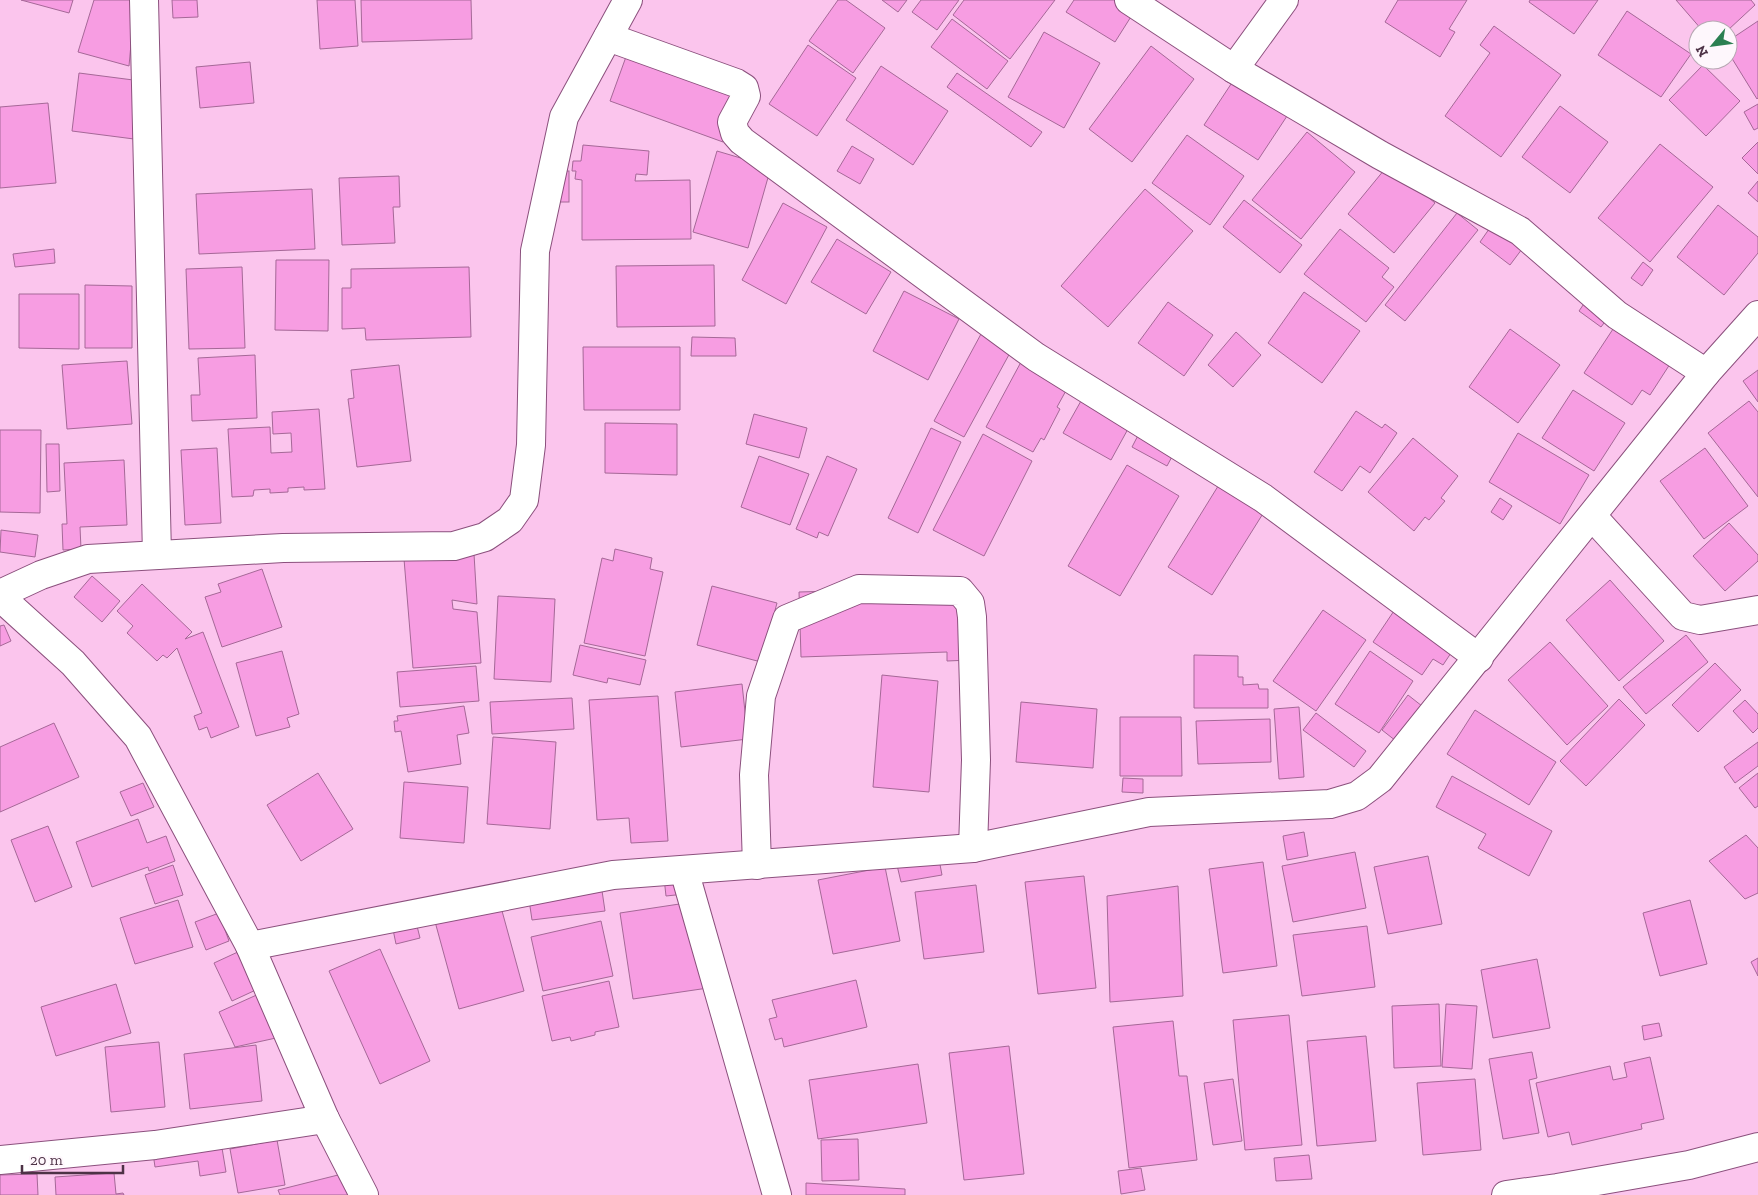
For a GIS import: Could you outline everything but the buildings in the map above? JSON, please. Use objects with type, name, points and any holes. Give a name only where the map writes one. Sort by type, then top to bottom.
[{"type":"street","points":[[144,0],[157,555]]},
{"type":"street","points":[[364,1195],[325,1119],[250,946],[138,737],[73,663],[0,595],[41,575],[88,560],[283,548],[454,546],[485,537],[510,520],[524,500],[531,445],[535,251],[564,117],[628,0]]},
{"type":"street","points":[[1129,0],[1234,69],[1380,155],[1520,232],[1617,315],[1706,373]]},
{"type":"street","points":[[1234,69],[1284,0]]},
{"type":"street","points":[[608,37],[744,88],[746,96],[732,122],[735,133],[742,140],[1036,357],[1263,498],[1479,658]]},
{"type":"street","points":[[250,946],[613,875],[973,848],[1148,812],[1330,804],[1356,796],[1380,780],[1706,373],[1758,315]]},
{"type":"street","points":[[1592,516],[1683,616],[1700,620],[1758,610]]},
{"type":"street","points":[[757,864],[754,775],[761,696],[787,619],[859,589],[960,591],[970,603],[976,760],[973,848]]},
{"type":"street","points":[[684,870],[777,1195]]},
{"type":"street","points":[[0,1160],[156,1145],[325,1119]]},
{"type":"street","points":[[1506,1195],[1689,1165],[1758,1147]]}]
